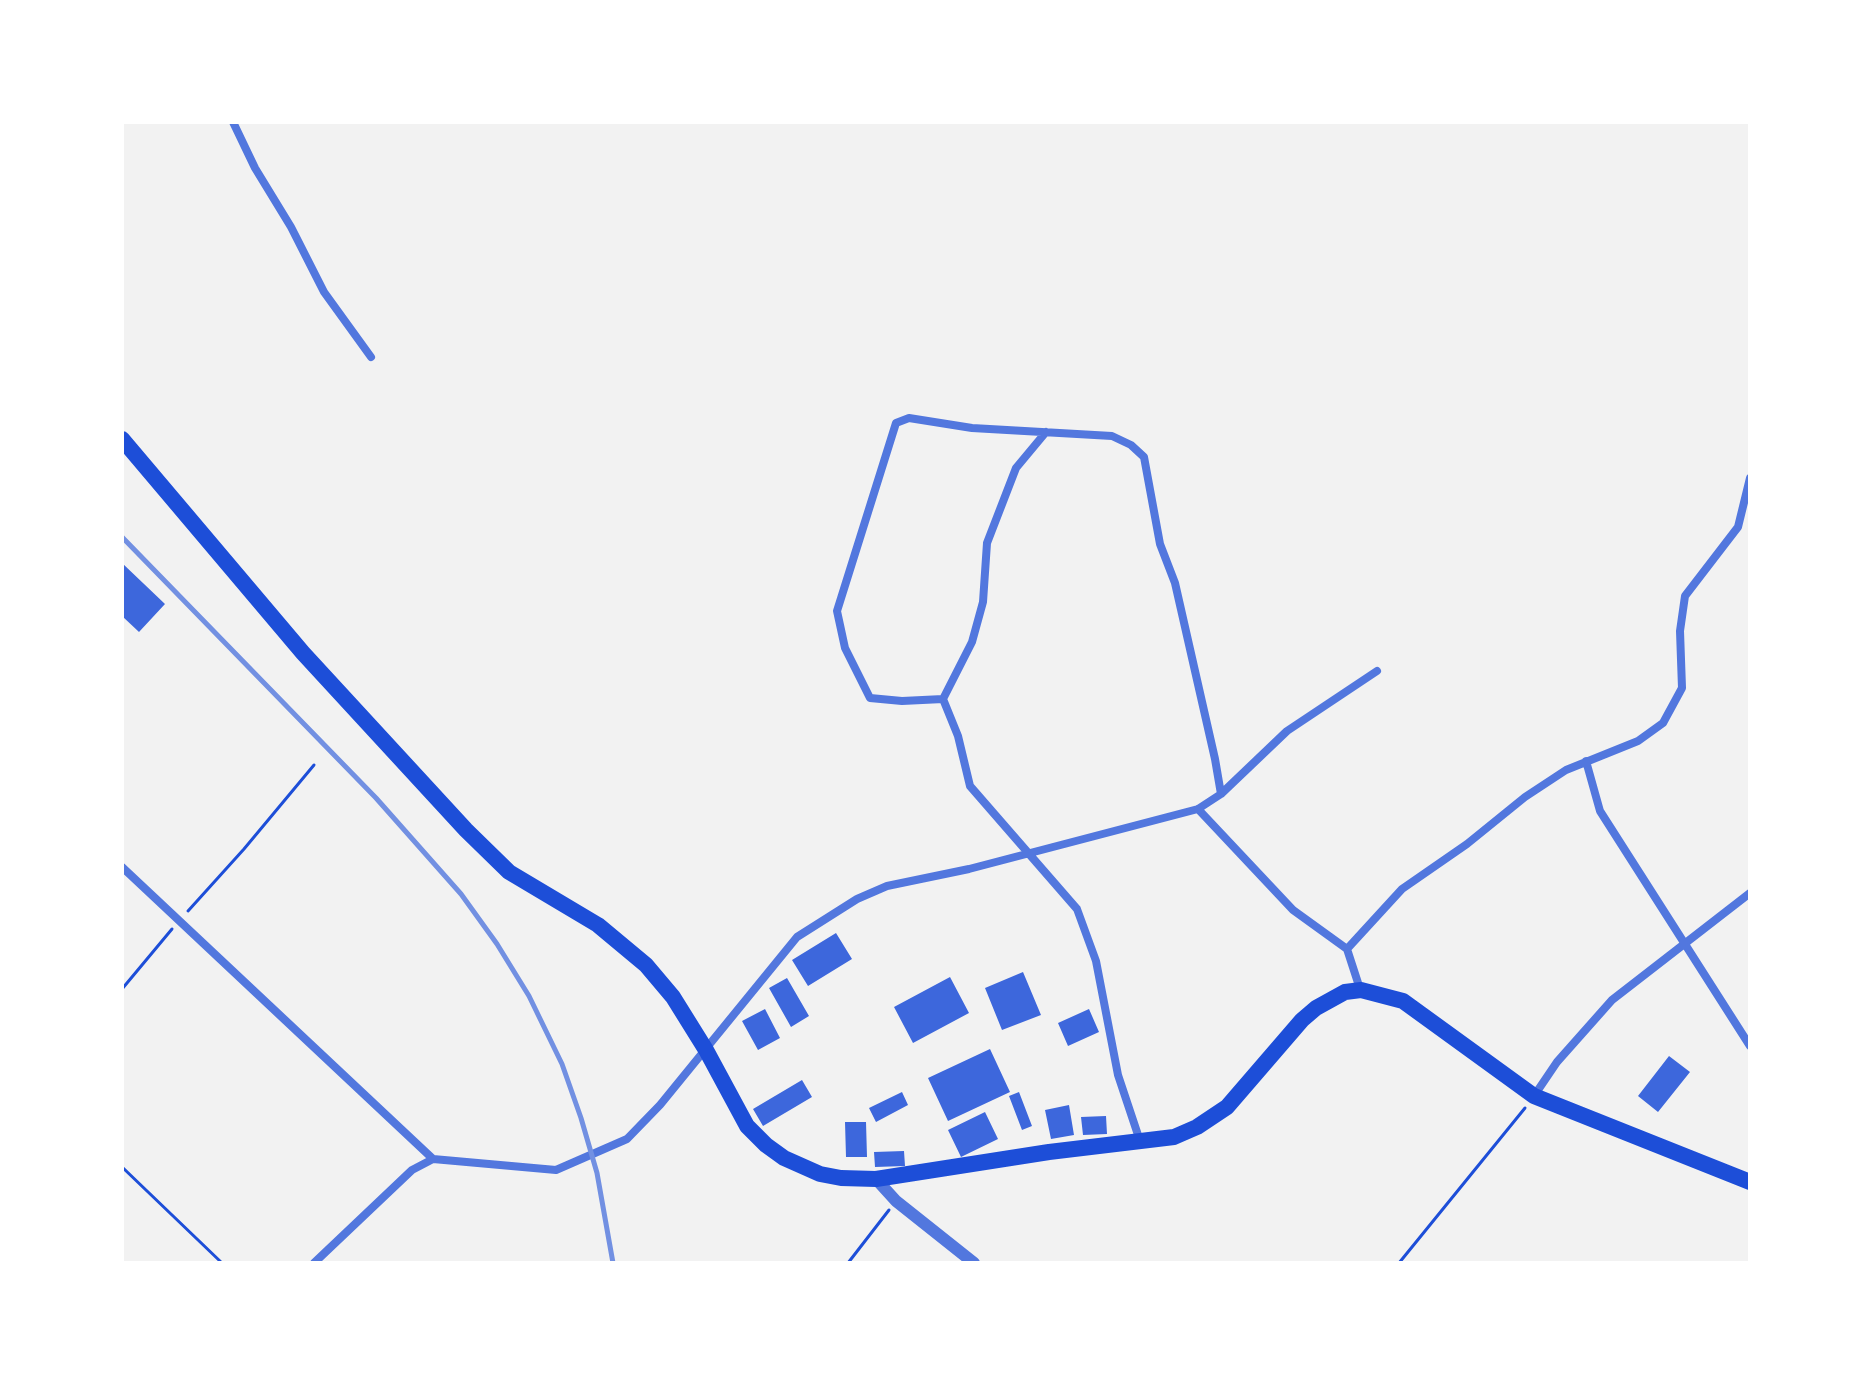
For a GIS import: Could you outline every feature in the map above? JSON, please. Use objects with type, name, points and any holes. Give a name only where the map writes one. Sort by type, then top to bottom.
[{"type":"main road","points":[[122,439],[303,653],[456,819],[509,872],[598,925],[646,965],[673,997],[747,1126],[784,1158],[820,1174],[876,1179],[1049,1152],[1174,1137],[1197,1127],[1227,1107],[1302,1020],[1329,999],[1345,992],[1361,990],[1403,1001],[1534,1096],[1750,1182]]},
{"type":"street","points":[[233,122],[324,292],[371,357]]},
{"type":"street","points":[[943,699],[902,701],[870,698],[845,648],[837,611],[896,423],[909,418],[972,428],[1112,436],[1131,445],[1144,457],[1160,544],[1175,583],[1221,794]]},
{"type":"street","points":[[1046,432],[1016,468],[991,530],[987,543],[983,602],[972,642],[943,699],[958,736],[970,786],[1077,909],[1096,961],[1118,1075],[1140,1141]]},
{"type":"street","points":[[1347,949],[1402,889],[1467,844],[1525,797],[1566,770],[1638,741],[1663,723],[1682,688],[1680,631],[1685,596],[1738,527],[1750,478]]},
{"type":"street","points":[[314,1263],[412,1170],[433,1159],[556,1170],[627,1139],[660,1105],[797,937],[857,899],[887,886],[1093,839],[1198,809],[1221,794],[1287,731],[1377,671]]},
{"type":"street","points":[[1586,761],[1600,811],[1750,1046]]},
{"type":"street","points":[[1198,809],[1293,910],[1347,949],[1361,990]]},
{"type":"street","points":[[122,867],[433,1159]]},
{"type":"street","points":[[1534,1096],[1557,1062],[1612,1000],[1750,893]]},
{"type":"street","points":[[876,1179],[896,1201],[974,1263]]},
{"type":"path","points":[[122,989],[314,765]]},
{"type":"path","points":[[1399,1263],[1534,1096]]},
{"type":"path","points":[[122,1167],[222,1263]]},
{"type":"path","points":[[848,1263],[896,1201]]},
{"type":"building","points":[[122,563],[165,604],[139,632],[122,616]]},
{"type":"building","points":[[836,933],[852,959],[808,986],[792,960]]},
{"type":"building","points":[[1023,972],[1041,1015],[1002,1030],[985,988]]},
{"type":"building","points":[[950,977],[969,1013],[913,1043],[894,1007]]},
{"type":"building","points":[[787,978],[809,1016],[791,1027],[769,988]]},
{"type":"building","points":[[765,1009],[780,1038],[758,1050],[742,1021]]},
{"type":"building","points":[[1089,1009],[1099,1032],[1068,1046],[1058,1023]]},
{"type":"building","points":[[990,1049],[1010,1092],[948,1121],[928,1078]]},
{"type":"building","points":[[1669,1056],[1690,1072],[1658,1112],[1638,1096]]},
{"type":"building","points":[[802,1080],[812,1097],[763,1126],[753,1109]]},
{"type":"building","points":[[902,1092],[908,1105],[876,1122],[869,1108]]},
{"type":"building","points":[[1019,1092],[1032,1126],[1022,1130],[1009,1096]]},
{"type":"building","points":[[1069,1105],[1074,1135],[1051,1139],[1045,1110]]},
{"type":"building","points":[[985,1112],[998,1139],[961,1157],[948,1130]]},
{"type":"building","points":[[1106,1116],[1107,1134],[1083,1135],[1081,1117]]},
{"type":"building","points":[[845,1122],[866,1122],[867,1157],[846,1157]]},
{"type":"building","points":[[904,1151],[905,1166],[875,1167],[874,1152]]},
{"type":"railway","points":[[122,537],[376,798],[461,894],[497,944],[529,996],[562,1064],[597,1173],[613,1263]]}]
